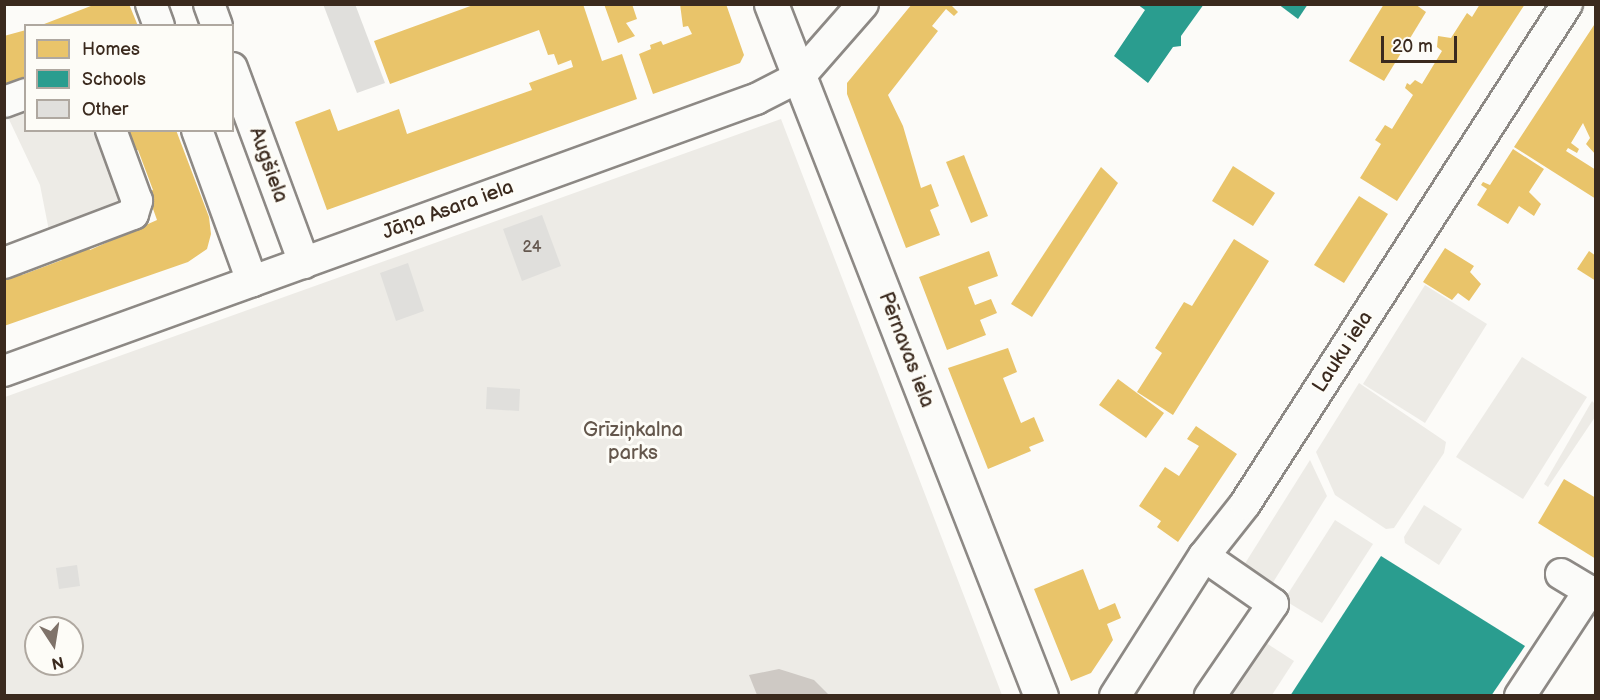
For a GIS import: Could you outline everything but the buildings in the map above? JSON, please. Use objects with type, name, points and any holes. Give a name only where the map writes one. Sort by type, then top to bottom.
[{"type":"main road","name":"Pērnavas iela","points":[[771,4],[1041,696]]},
{"type":"street","points":[[151,4],[158,24]]},
{"type":"street","points":[[209,4],[216,24]]},
{"type":"street","name":"Jāņa Asara iela","points":[[4,371],[756,99],[799,77],[863,4]]},
{"type":"street","name":"Lauku iela","points":[[1115,696],[1204,556],[1245,504],[1567,4]]},
{"type":"street","name":"Augšiela","points":[[234,73],[304,262]]},
{"type":"street","points":[[4,102],[24,95]]},
{"type":"street","points":[[4,263],[133,214],[137,201],[112,132]]},
{"type":"street","points":[[198,132],[252,281]]},
{"type":"street","points":[[1204,556],[1273,604],[1210,696]]},
{"type":"street","points":[[1520,696],[1592,593],[1561,574]]},
{"type":"green space","points":[[24,103],[24,132],[102,132],[127,202],[50,236],[40,185],[5,111]]},
{"type":"green space","name":"Grīziņkalna parks","points":[[781,119],[1002,695],[5,696],[5,397]]},
{"type":"green space","points":[[1425,285],[1487,324],[1425,423],[1363,384]]},
{"type":"green space","points":[[1522,357],[1587,397],[1523,499],[1456,457]]},
{"type":"green space","points":[[1359,383],[1446,442],[1444,453],[1394,528],[1386,529],[1335,495],[1316,452]]},
{"type":"green space","points":[[1592,401],[1595,404],[1595,417],[1548,487],[1544,484]]},
{"type":"green space","points":[[1310,460],[1327,496],[1267,592],[1239,573]]},
{"type":"green space","points":[[1424,505],[1462,529],[1439,565],[1405,543],[1404,537]]},
{"type":"green space","points":[[1335,520],[1373,544],[1322,623],[1284,600]]},
{"type":"green space","points":[[1260,639],[1294,661],[1272,695],[1222,696]]},
{"type":"shaded area","points":[[779,669],[814,680],[829,695],[757,695],[749,675]]}]
